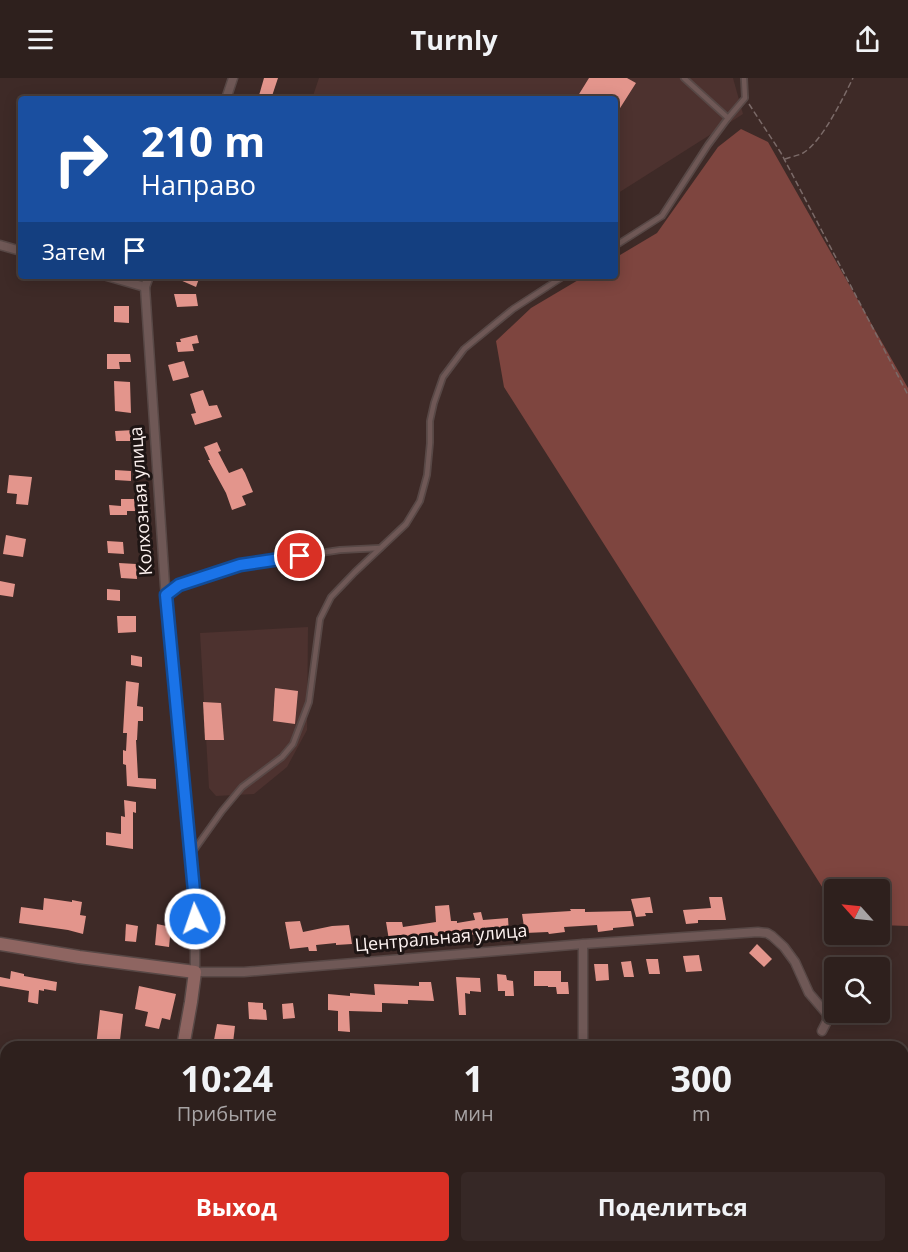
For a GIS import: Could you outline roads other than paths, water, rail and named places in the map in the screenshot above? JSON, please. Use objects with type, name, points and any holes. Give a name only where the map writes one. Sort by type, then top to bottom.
[{"type":"street","points":[[227,96],[233,78]]},
{"type":"street","points":[[0,245],[18,250]]},
{"type":"street","points":[[117,279],[145,287]]},
{"type":"street","name":"Колхозная улица","points":[[148,279],[145,287],[166,595],[195,902],[195,972],[184,1041]]},
{"type":"street","name":"Центральная улица","points":[[0,944],[195,972],[244,972],[758,932],[767,933],[777,939],[795,962],[809,993],[827,1014],[827,1021],[822,1031]]},
{"type":"street","points":[[583,1041],[584,944]]},
{"type":"lane","points":[[684,78],[728,118]]},
{"type":"lane","points":[[618,244],[662,216],[708,145],[745,98],[744,78]]},
{"type":"lane","points":[[191,855],[242,787],[282,757],[293,744],[309,702],[320,619],[331,597],[406,524],[420,501],[427,475],[430,421],[443,377],[464,349],[513,309],[559,279]]},
{"type":"lane","points":[[166,595],[179,585],[240,565],[340,550],[380,548]]}]
